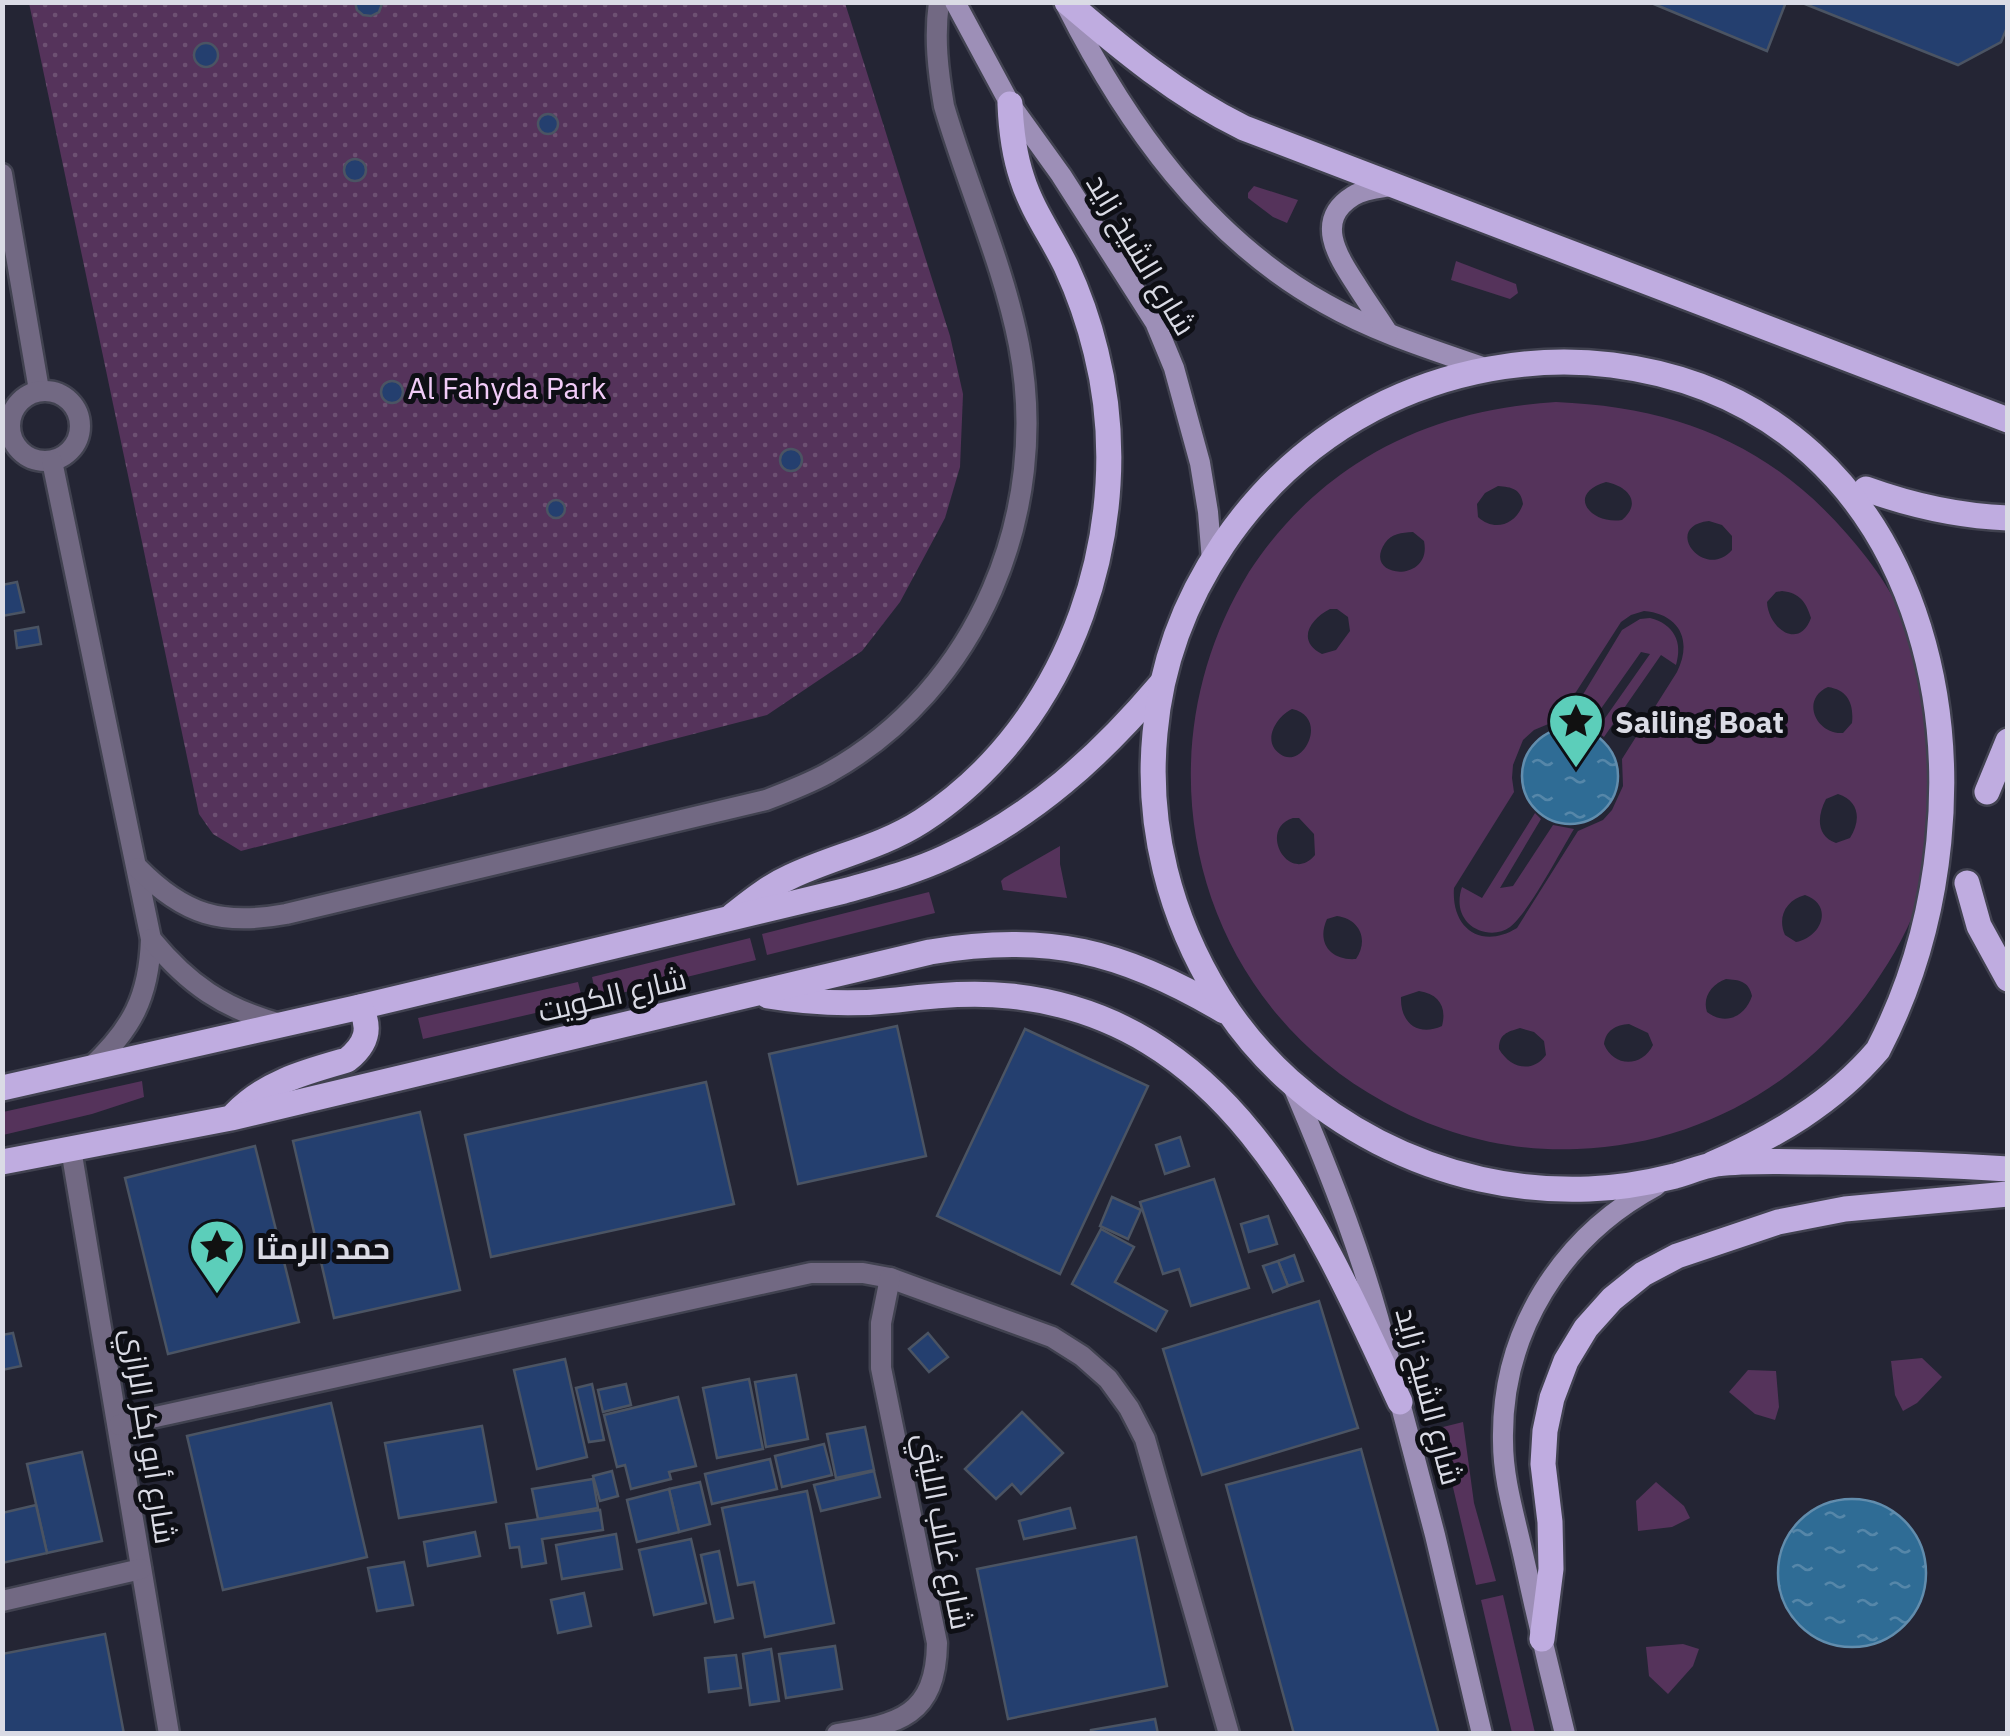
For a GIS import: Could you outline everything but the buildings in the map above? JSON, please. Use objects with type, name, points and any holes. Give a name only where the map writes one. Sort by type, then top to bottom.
[{"type":"main road","name":"شارع الشيخ زايد","points":[[955,2],[1010,104],[1155,322],[1174,368],[1196,447],[1212,561]]},
{"type":"main road","name":"شارع الشيخ زايد","points":[[1066,2],[1118,100],[1188,191],[1228,232],[1271,269],[1343,314],[1389,335],[1488,369]]},
{"type":"main road","points":[[1066,2],[1135,60],[1205,109],[1244,128],[2008,420]]},
{"type":"main road","points":[[728,919],[762,892],[790,877],[888,840],[920,822],[974,780],[1027,719],[1052,679],[1090,592],[1107,496],[1109,448],[1105,401],[1084,309],[1022,180],[1010,104]]},
{"type":"main road","points":[[1389,335],[1340,260],[1332,237],[1336,214],[1352,196],[1391,186]]},
{"type":"main road","points":[[1909,546],[1862,488],[1824,454],[1783,424],[1690,381],[1590,362],[1539,362],[1488,369],[1414,390],[1345,424],[1284,472],[1257,499],[1212,561],[1171,650],[1155,730],[1153,780],[1163,862],[1182,926],[1203,971],[1229,1014],[1291,1083],[1324,1109],[1381,1144],[1471,1178],[1524,1187],[1593,1189],[1673,1176],[1712,1164],[1785,1128],[1838,1089],[1874,1055],[1905,1016],[1948,937],[1969,874],[1979,926],[2008,979]]},
{"type":"main road","points":[[1862,488],[1938,511],[2008,518]]},
{"type":"main road","name":"شارع الكويت","points":[[2,1088],[360,1007],[901,874],[944,858],[1027,811],[1088,762],[1163,682]]},
{"type":"main road","points":[[1978,740],[1979,815],[2008,741]]},
{"type":"main road","name":"شارع الكويت","points":[[2,1162],[231,1118],[968,945],[1008,943],[1086,951],[1160,976],[1229,1014]]},
{"type":"main road","points":[[753,994],[839,1003],[954,994],[1013,996],[1099,1018],[1152,1044],[1211,1088],[1268,1152],[1292,1187],[1345,1284],[1400,1402]]},
{"type":"main road","points":[[231,1118],[248,1101],[275,1084],[348,1060],[364,1042],[367,1030],[360,1007]]},
{"type":"main road","name":"شارع الشيخ زايد","points":[[1291,1083],[1344,1208],[1366,1272],[1482,1734]]},
{"type":"main road","points":[[1712,1164],[1879,1162],[2008,1170]]},
{"type":"main road","name":"شارع الشيخ زايد","points":[[1564,1734],[1509,1497],[1503,1442],[1507,1386],[1522,1332],[1548,1282],[1582,1239],[1625,1202],[1673,1176]]},
{"type":"main road","points":[[1542,1639],[1552,1570],[1543,1464],[1545,1430],[1566,1361],[1586,1328],[1612,1298],[1643,1274],[1677,1256],[1778,1222],[1845,1208],[2008,1194]]},
{"type":"street","points":[[138,868],[168,896],[205,914],[232,920],[286,914],[766,800],[828,773],[889,730],[921,699],[949,666],[995,585],[1012,542],[1027,443],[1026,393],[1008,298],[944,106],[936,42],[939,2]]},
{"type":"street","points":[[2,174],[38,390]]},
{"type":"street","points":[[38,390],[62,394],[78,413],[79,437],[73,448],[52,460],[31,458],[6,435],[18,401],[38,390]]},
{"type":"street","points":[[52,460],[151,939],[150,969],[130,1025],[90,1068]]},
{"type":"street","points":[[151,939],[196,986],[224,1004],[284,1025]]},
{"type":"street","name":"شارع أبو بكر الرازي","points":[[71,1149],[169,1734]]},
{"type":"street","points":[[119,1425],[811,1273],[863,1273],[890,1278],[1052,1337],[1108,1379],[1145,1440],[1229,1734]]},
{"type":"street","name":"شارع غالب الليثي","points":[[836,1734],[898,1721],[916,1708],[930,1689],[936,1667],[937,1644],[881,1368],[880,1323],[890,1278]]},
{"type":"street","points":[[2,1601],[142,1569]]},
{"type":"green space","name":"Al Fahyda Park","points":[[29,3],[845,3],[950,336],[963,394],[960,467],[945,518],[900,602],[862,651],[767,715],[241,851],[213,834],[199,814]]},
{"type":"green space","points":[[1254,186],[1298,200],[1287,223],[1248,198]]},
{"type":"green space","points":[[1456,261],[1516,284],[1518,293],[1510,299],[1451,280]]},
{"type":"green space","points":[[1529,404],[1599,405],[1680,422],[1752,454],[1817,502],[1872,565],[1894,599],[1910,637],[1936,741],[1937,771],[1922,891],[1895,952],[1854,1012],[1823,1045],[1751,1099],[1710,1120],[1623,1145],[1527,1148],[1453,1132],[1384,1102],[1319,1057],[1266,1001],[1227,937],[1202,867],[1191,793],[1195,718],[1214,644],[1249,572],[1284,526],[1340,475],[1403,438],[1477,413]],"holes":[[[1606,482],[1626,491],[1632,501],[1622,520],[1601,518],[1585,501],[1594,487]],[[1498,486],[1512,488],[1520,495],[1523,504],[1510,521],[1497,525],[1478,517],[1477,504],[1485,493]],[[1709,521],[1722,525],[1732,536],[1732,550],[1710,560],[1700,556],[1688,541],[1688,532],[1695,525]],[[1413,532],[1424,541],[1424,555],[1418,565],[1399,572],[1382,564],[1380,555],[1385,543],[1401,533]],[[1782,591],[1801,599],[1811,618],[1806,628],[1792,634],[1778,627],[1767,602]],[[1337,609],[1348,617],[1350,631],[1336,650],[1322,654],[1309,643],[1312,624],[1323,613]],[[1644,611],[1674,623],[1683,639],[1682,660],[1622,759],[1623,786],[1612,810],[1603,820],[1578,831],[1517,928],[1492,937],[1480,936],[1463,924],[1454,902],[1454,888],[1514,792],[1513,765],[1523,740],[1534,730],[1558,720],[1621,622]],[[1828,687],[1840,691],[1848,699],[1852,723],[1843,733],[1833,732],[1819,722],[1813,707],[1819,693]],[[1292,709],[1303,714],[1311,731],[1304,749],[1289,757],[1274,749],[1273,729]],[[1838,794],[1851,801],[1857,818],[1850,838],[1836,843],[1829,840],[1820,825],[1826,799]],[[1299,818],[1314,834],[1315,855],[1296,864],[1287,860],[1277,843],[1283,824]],[[1805,895],[1819,906],[1822,913],[1818,928],[1805,939],[1796,942],[1785,935],[1782,922],[1788,905]],[[1337,916],[1352,921],[1362,938],[1360,952],[1356,959],[1339,957],[1328,949],[1323,936],[1327,919]],[[1731,979],[1746,984],[1752,996],[1745,1009],[1727,1019],[1707,1012],[1709,992],[1721,981]],[[1419,991],[1426,993],[1440,1003],[1442,1026],[1418,1029],[1404,1014],[1401,997]],[[1629,1024],[1648,1033],[1653,1045],[1642,1058],[1621,1060],[1608,1052],[1604,1044],[1612,1029]],[[1520,1028],[1534,1032],[1544,1041],[1546,1055],[1528,1066],[1509,1061],[1499,1049],[1500,1040]]]},
{"type":"green space","points":[[1650,618],[1675,635],[1676,665],[1661,655],[1604,737],[1596,731],[1650,654],[1641,652],[1588,727],[1564,726],[1622,630],[1640,619]]},
{"type":"green space","points":[[1535,813],[1541,819],[1500,888],[1513,886],[1553,825],[1574,829],[1518,919],[1500,932],[1478,930],[1462,914],[1462,887],[1482,898]]},
{"type":"green space","points":[[1060,846],[1067,898],[1003,890],[1004,878]]},
{"type":"green space","points":[[929,892],[935,913],[767,955],[762,934]]},
{"type":"green space","points":[[750,938],[756,960],[597,999],[592,977]]},
{"type":"green space","points":[[578,982],[583,1002],[423,1039],[418,1018]]},
{"type":"green space","points":[[142,1081],[144,1097],[3,1135],[3,1112]]},
{"type":"green space","points":[[1922,1358],[1942,1377],[1917,1403],[1903,1411],[1895,1395],[1891,1361]]},
{"type":"green space","points":[[1748,1370],[1776,1371],[1779,1407],[1775,1420],[1755,1414],[1729,1392]]},
{"type":"green space","points":[[1463,1422],[1474,1503],[1496,1581],[1476,1585],[1439,1428]]},
{"type":"green space","points":[[1656,1482],[1684,1506],[1690,1518],[1672,1527],[1638,1531],[1636,1501]]},
{"type":"green space","points":[[1503,1595],[1535,1733],[1512,1733],[1481,1600]]},
{"type":"green space","points":[[1683,1644],[1699,1649],[1693,1666],[1668,1694],[1649,1676],[1646,1647]]},
{"type":"water","points":[[1570,728],[1588,732],[1604,742],[1614,758],[1618,776],[1614,794],[1604,810],[1588,820],[1570,824],[1552,820],[1536,810],[1526,794],[1522,776],[1526,758],[1536,742],[1552,732]]},
{"type":"water","points":[[1852,1499],[1880,1505],[1904,1521],[1920,1545],[1926,1573],[1920,1601],[1904,1625],[1880,1641],[1852,1647],[1824,1641],[1800,1625],[1784,1601],[1778,1573],[1784,1545],[1800,1521],[1824,1505]]},
{"type":"place","name":"Sailing Boat","points":[[1576,770]]},
{"type":"place","name":"حمد الرمثا","points":[[217,1296]]}]
